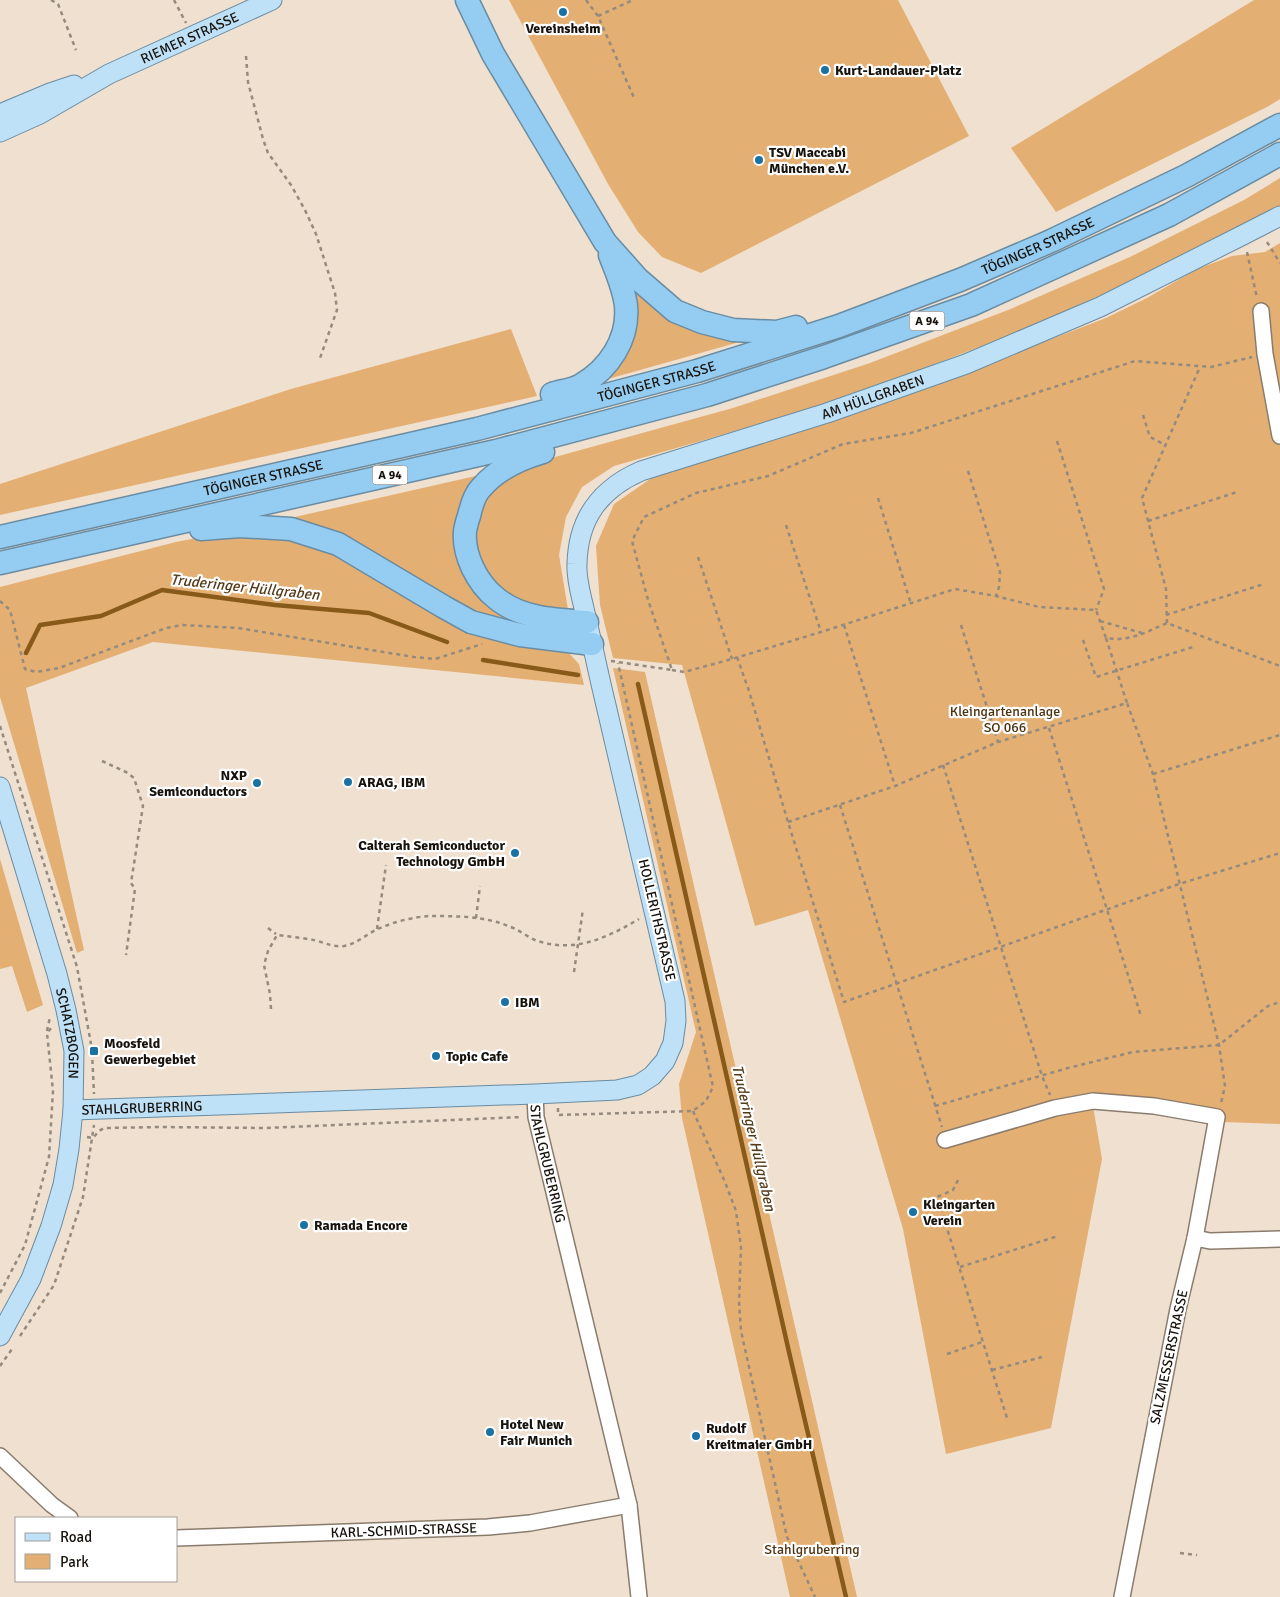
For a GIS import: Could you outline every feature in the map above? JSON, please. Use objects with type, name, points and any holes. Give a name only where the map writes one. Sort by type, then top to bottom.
[{"type":"highway","points":[[451,0],[493,54]]},
{"type":"highway","points":[[467,0],[493,54],[605,242],[623,289],[626,308],[624,337],[603,368],[580,386],[504,409],[477,429]]},
{"type":"highway","name":"TÖGINGER STRASSE","points":[[0,537],[477,429],[697,371],[839,326],[960,280],[1051,241],[1186,176],[1280,125]]},
{"type":"highway","name":"TÖGINGER STRASSE","points":[[0,563],[496,451],[707,395],[815,360],[970,305],[1169,215],[1280,154]]},
{"type":"highway","points":[[605,242],[653,293],[675,311],[702,322],[733,330],[777,332],[815,322],[839,326]]},
{"type":"highway","points":[[587,622],[557,620],[521,613],[496,598],[478,578],[467,554],[465,531],[471,507],[480,488],[502,468],[526,457],[641,426],[676,403]]},
{"type":"highway","points":[[104,540],[126,547],[196,530],[240,526],[291,529],[338,544],[472,622],[520,635],[592,644]]},
{"type":"main road","name":"RIEMER STRASSE","points":[[0,132],[40,114],[109,74],[272,0]]},
{"type":"main road","name":"RIEMER STRASSE","points":[[0,114],[50,93],[109,74]]},
{"type":"main road","name":"AM HÜLLGRABEN","points":[[592,644],[576,565],[583,527],[589,514],[604,494],[626,478],[641,470],[827,413],[966,364],[1100,307],[1280,216]]},
{"type":"main road","name":"HOLLERITHSTRASSE","points":[[536,1094],[617,1090],[638,1085],[652,1076],[665,1061],[673,1043],[676,1021],[675,1000],[592,644]]},
{"type":"main road","name":"SCHATZBOGEN","points":[[0,787],[66,1010],[74,1051],[73,1110],[63,1186],[51,1226],[31,1279],[0,1336]]},
{"type":"main road","name":"STAHLGRUBERRING","points":[[73,1110],[536,1094]]},
{"type":"street","points":[[1261,311],[1265,354],[1280,436]]},
{"type":"street","name":"STAHLGRUBERRING","points":[[536,1094],[536,1116],[629,1505],[639,1597]]},
{"type":"street","points":[[945,1140],[1055,1108],[1093,1101],[1154,1106],[1217,1117]]},
{"type":"street","name":"SALZMESSERSTRASSE","points":[[1123,1597],[1176,1319],[1195,1238],[1217,1117]]},
{"type":"street","points":[[1195,1238],[1210,1241],[1280,1239]]},
{"type":"street","points":[[0,1456],[52,1505],[69,1517]]},
{"type":"street","name":"KARL-SCHMID-STRASSE","points":[[178,1538],[488,1527],[530,1523],[629,1505]]},
{"type":"path","points":[[51,0],[58,4],[76,50]]},
{"type":"path","points":[[174,0],[186,25]]},
{"type":"path","points":[[586,0],[598,16],[635,100]]},
{"type":"path","points":[[598,16],[633,0]]},
{"type":"path","points":[[246,56],[248,82],[268,153],[291,185],[305,210],[316,234],[335,293],[337,310],[320,361]]},
{"type":"path","points":[[1251,231],[1280,262]]},
{"type":"path","points":[[1251,231],[1261,311]]},
{"type":"path","points":[[672,670],[648,600],[632,541],[644,516],[696,493],[768,476],[843,444],[911,433],[1135,361],[1211,367],[1265,354]]},
{"type":"path","points":[[1167,623],[1166,589],[1142,498],[1200,367]]},
{"type":"path","points":[[1143,416],[1150,437],[1165,445]]},
{"type":"path","points":[[1057,441],[1104,588],[1096,610],[1153,774],[1219,1044],[1225,1086],[1217,1117]]},
{"type":"path","points":[[968,471],[1000,572],[996,596]]},
{"type":"path","points":[[1148,521],[1237,492]]},
{"type":"path","points":[[878,498],[911,604]]},
{"type":"path","points":[[786,525],[821,632]]},
{"type":"path","points":[[698,557],[732,658]]},
{"type":"path","points":[[1166,615],[1264,584]]},
{"type":"path","points":[[611,662],[684,672],[844,625],[955,589],[996,596],[1039,607],[1096,610]]},
{"type":"path","points":[[0,601],[10,610],[25,669],[36,672],[59,668],[166,628],[183,625],[238,628],[435,659],[480,644],[490,645]]},
{"type":"path","points":[[1100,620],[1143,634]]},
{"type":"path","points":[[1106,638],[1120,640],[1143,634],[1167,623],[1280,666]]},
{"type":"path","points":[[844,625],[895,786]]},
{"type":"path","points":[[961,625],[998,742]]},
{"type":"path","points":[[1083,640],[1096,677],[1193,647]]},
{"type":"path","points":[[737,657],[844,1002],[1179,884],[1280,853]]},
{"type":"path","points":[[93,1138],[104,1128],[266,1128],[693,1111],[706,1101],[713,1087],[618,663]]},
{"type":"path","points":[[788,822],[895,786],[998,742],[1127,703]]},
{"type":"path","points":[[0,726],[77,967],[85,1005]]},
{"type":"path","points":[[1049,728],[1141,1016]]},
{"type":"path","points":[[1153,774],[1280,735]]},
{"type":"path","points":[[102,761],[134,778],[143,806],[131,883],[135,889],[126,955]]},
{"type":"path","points":[[943,765],[1042,1076],[1055,1108]]},
{"type":"path","points":[[840,804],[936,1106],[945,1140]]},
{"type":"path","points":[[377,929],[386,865]]},
{"type":"path","points":[[476,918],[480,886]]},
{"type":"path","points":[[574,972],[583,909]]},
{"type":"path","points":[[268,928],[277,935],[342,946],[360,940],[377,929],[408,919],[428,916],[476,918],[509,926],[535,940],[554,945],[592,942],[608,937],[640,918]]},
{"type":"path","points":[[271,1009],[264,965],[268,951],[277,935]]},
{"type":"path","points":[[936,1106],[1133,1052],[1219,1044],[1268,1006],[1280,1002]]},
{"type":"path","points":[[0,1293],[25,1246],[49,1157],[53,1090],[47,1033],[66,1010]]},
{"type":"path","points":[[558,1093],[558,1115]]},
{"type":"path","points":[[693,1111],[736,1211],[741,1247],[739,1301],[741,1331],[787,1537],[815,1597]]},
{"type":"path","points":[[958,1180],[953,1190],[937,1197],[1007,1418]]},
{"type":"path","points":[[960,1267],[1058,1236]]},
{"type":"path","points":[[947,1354],[982,1342]]},
{"type":"path","points":[[992,1370],[1042,1357]]},
{"type":"path","points":[[1180,1553],[1197,1555]]},
{"type":"green space","name":"TSV Maccabi München e.V.","points":[[509,0],[898,0],[969,136],[701,273],[662,257],[638,232],[608,184]]},
{"type":"green space","points":[[1254,0],[1280,0],[1280,99],[1056,212],[1011,148]]},
{"type":"green space","points":[[1280,178],[1280,209],[1036,325],[904,376],[801,412],[614,466],[582,487],[566,517],[559,555],[568,610],[545,612],[495,588],[473,544],[484,497],[526,465],[733,408],[870,363],[1008,310],[1130,257],[1244,200]]},
{"type":"green space","name":"Kleingartenanlage SO 066","points":[[1280,243],[1280,1124],[1224,1122],[1225,1113],[1154,1100],[1093,1106],[1102,1159],[1051,1428],[946,1454],[903,1229],[808,910],[755,926],[682,665],[613,658],[600,605],[596,546],[614,504],[653,477],[893,400],[1106,318],[1147,298],[1197,269],[1232,256],[1265,252]]},
{"type":"green space","points":[[625,275],[743,341],[601,381],[625,350]]},
{"type":"green space","points":[[511,329],[537,396],[0,515],[0,484],[291,389]]},
{"type":"green space","points":[[480,475],[464,568],[561,627],[511,624],[483,615],[286,519]]},
{"type":"green space","points":[[223,533],[280,537],[329,552],[564,648],[579,664],[584,685],[153,642],[26,688],[84,950],[77,953],[0,697],[0,587],[176,542]]},
{"type":"green space","name":"Stahlgruberring","points":[[613,668],[645,672],[857,1597],[790,1597],[682,1118],[679,1084],[696,1032]]},
{"type":"green space","points":[[0,859],[43,1005],[27,1012],[12,966],[0,969]]},
{"type":"waterway","name":"Truderinger Hüllgraben","points":[[26,653],[40,625],[101,616],[162,590],[275,605],[369,613],[447,642]]},
{"type":"waterway","name":"Truderinger Hüllgraben","points":[[483,660],[578,675]]},
{"type":"waterway","name":"Truderinger Hüllgraben","points":[[638,684],[846,1597]]},
{"type":"place","name":"Vereinsheim","points":[[563,12]]},
{"type":"place","name":"Kurt-Landauer-Platz","points":[[825,70]]},
{"type":"place","name":"TSV Maccabi München e.V.","points":[[759,160]]},
{"type":"place","name":"ARAG, IBM","points":[[348,782]]},
{"type":"place","name":"NXP Semiconductors","points":[[257,783]]},
{"type":"place","name":"Calterah Semiconductor Technology GmbH","points":[[515,853]]},
{"type":"place","name":"IBM","points":[[505,1002]]},
{"type":"place","name":"Moosfeld Gewerbegebiet","points":[[94,1051]]},
{"type":"place","name":"Topic Cafe","points":[[436,1056]]},
{"type":"place","name":"Kleingarten Verein","points":[[913,1212]]},
{"type":"place","name":"Ramada Encore","points":[[304,1225]]},
{"type":"place","name":"Hotel New Fair Munich","points":[[490,1432]]},
{"type":"place","name":"Rudolf Kreitmaier GmbH","points":[[696,1436]]}]
